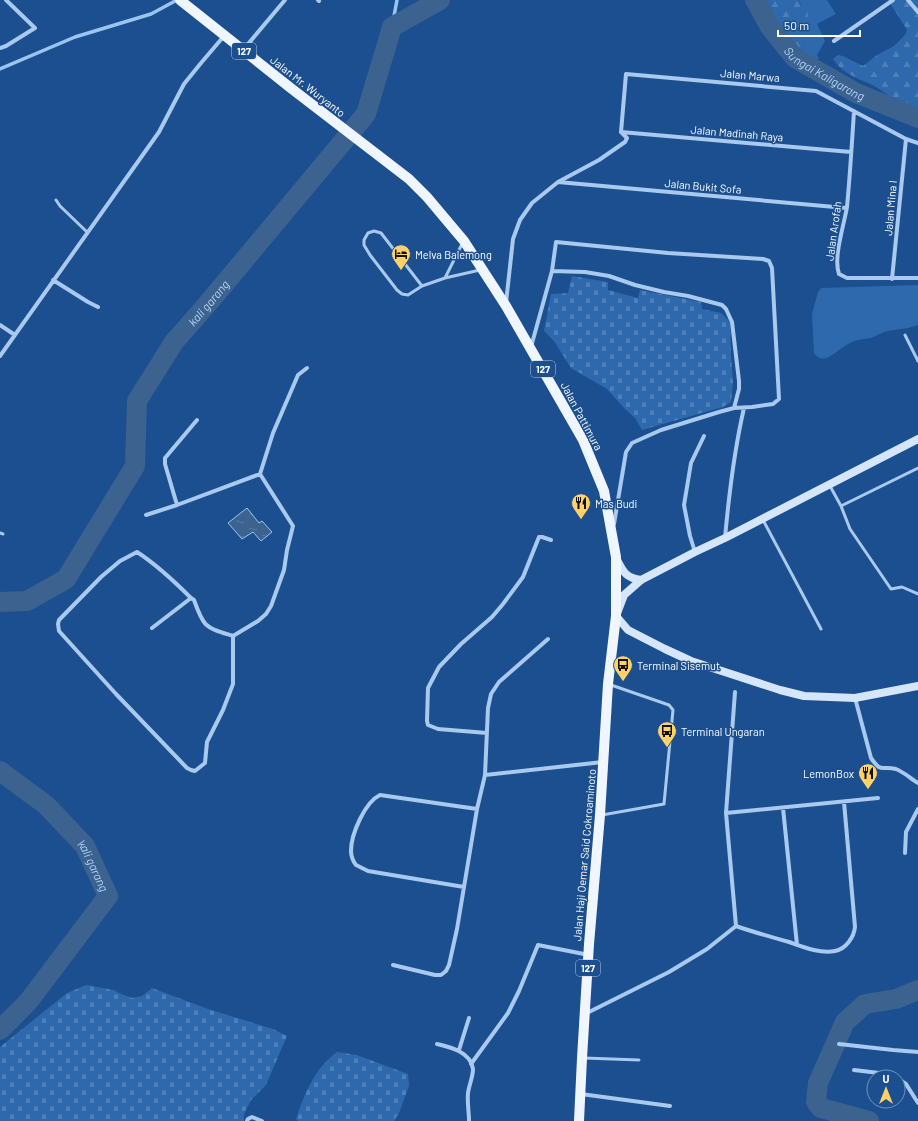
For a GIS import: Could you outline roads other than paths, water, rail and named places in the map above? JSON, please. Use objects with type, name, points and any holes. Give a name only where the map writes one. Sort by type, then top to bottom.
[{"type":"main road","name":"Jalan Mr. Wuryanto","points":[[180,0],[385,161]]},
{"type":"main road","name":"Jalan Pattimura","points":[[385,161],[409,179],[420,190],[464,241],[506,306],[583,440],[604,491],[616,557],[616,616]]},
{"type":"main road","points":[[918,439],[641,580],[624,595],[616,616],[628,630],[691,660],[780,690],[804,696],[855,698],[918,686]]},
{"type":"main road","points":[[616,557],[624,573],[632,579],[641,580]]},
{"type":"main road","name":"Jalan Haji Oemar Said Cokroaminoto","points":[[579,1121],[608,684],[616,616]]},
{"type":"street","points":[[0,48],[6,46],[35,28],[6,0]]},
{"type":"street","points":[[242,50],[285,0]]},
{"type":"street","points":[[834,41],[893,0]]},
{"type":"street","points":[[908,0],[918,12]]},
{"type":"street","points":[[0,356],[159,132],[184,84],[224,36]]},
{"type":"street","name":"Jalan Marwa","points":[[621,132],[626,74],[816,91],[906,139],[918,143]]},
{"type":"street","name":"Jalan Arofah","points":[[854,111],[846,208],[837,269],[839,274],[847,278],[918,278]]},
{"type":"street","points":[[506,306],[513,240],[520,220],[532,203],[558,182],[599,160],[621,146],[628,138],[621,132]]},
{"type":"street","name":"Jalan Madinah Raya","points":[[621,132],[851,152]]},
{"type":"street","name":"Jalan Mina I","points":[[892,279],[906,139]]},
{"type":"street","name":"Jalan Bukit Sofa","points":[[558,182],[846,208]]},
{"type":"street","points":[[531,348],[552,271],[556,242],[668,253],[763,259],[769,261],[772,268],[779,399],[773,404],[734,408],[661,430],[632,442],[626,452],[612,536]]},
{"type":"street","points":[[552,271],[585,272],[609,276],[664,292],[688,296],[722,305],[726,309],[732,322],[739,381],[739,389],[734,408]]},
{"type":"street","points":[[53,280],[98,307]]},
{"type":"street","points":[[0,325],[15,336]]},
{"type":"street","points":[[233,636],[258,621],[266,614],[271,606],[284,570],[293,526],[260,474],[273,433],[298,375],[307,368]]},
{"type":"street","points":[[725,538],[730,482],[738,433],[744,408]]},
{"type":"street","points":[[177,505],[165,464],[165,458],[196,420]]},
{"type":"street","points":[[695,552],[690,536],[684,505],[691,463],[704,436]]},
{"type":"street","points":[[146,515],[260,474]]},
{"type":"street","points":[[487,733],[438,729],[428,725],[428,688],[439,667],[461,644],[492,617],[523,577],[539,537],[551,540]]},
{"type":"street","points":[[137,552],[150,560],[194,600],[203,622],[207,627],[233,636],[234,676],[230,694],[207,742],[204,763],[198,769],[191,770],[116,694],[59,631],[58,627],[59,620],[101,577],[120,561],[137,552]]},
{"type":"street","points":[[152,628],[191,598]]},
{"type":"street","points":[[393,965],[435,975],[441,975],[446,971],[449,965],[477,809],[485,775],[488,702],[494,688],[548,639]]},
{"type":"street","points":[[735,692],[726,813],[736,926]]},
{"type":"street","points":[[855,698],[871,758],[877,766],[885,769],[896,769],[918,783]]},
{"type":"street","points":[[485,775],[604,762]]},
{"type":"street","points":[[464,887],[368,871],[356,865],[353,860],[351,850],[358,822],[369,804],[380,795],[477,809]]},
{"type":"street","points":[[726,813],[878,798]]},
{"type":"street","points":[[736,926],[817,950],[836,951],[850,941],[854,934],[855,927],[844,802]]},
{"type":"street","points":[[783,808],[797,945]]},
{"type":"street","points":[[905,853],[906,832],[918,809]]},
{"type":"street","points":[[585,1014],[639,988],[682,964],[707,949],[736,926]]},
{"type":"street","points":[[471,1064],[508,1013],[538,945],[589,955]]},
{"type":"street","points":[[459,1050],[469,1018]]},
{"type":"street","points":[[437,1044],[459,1050],[473,1068],[468,1095],[469,1121]]},
{"type":"street","points":[[839,1044],[918,1052]]},
{"type":"street","points":[[854,1070],[866,1071]]},
{"type":"street","points":[[906,1084],[918,1103]]},
{"type":"street","points":[[580,1094],[670,1106]]},
{"type":"street","points":[[248,1121],[248,1119],[252,1118],[262,1121]]},
{"type":"lane","points":[[56,200],[60,206],[87,232]]},
{"type":"lane","points":[[422,286],[381,233],[374,231],[368,234],[364,240],[364,245],[397,290],[402,294],[408,295],[422,286],[445,278],[482,270]]},
{"type":"lane","points":[[445,278],[464,241]]},
{"type":"lane","points":[[905,335],[918,361]]},
{"type":"lane","points":[[841,506],[918,468]]},
{"type":"lane","points":[[829,484],[841,506],[850,529],[891,589],[902,587],[918,594]]},
{"type":"lane","points":[[763,518],[821,629]]},
{"type":"lane","points":[[600,815],[664,804],[673,710],[669,705],[608,684]]},
{"type":"lane","points":[[582,1058],[639,1060]]},
{"type":"water","points":[[247,508],[259,523],[262,521],[272,532],[261,541],[253,532],[242,539],[228,523]]},
{"type":"waterway","points":[[0,69],[75,37],[151,14],[177,0]]},
{"type":"waterway","points":[[392,27],[397,0]]},
{"type":"waterway","name":"kali garang","points":[[0,602],[27,601],[66,579],[135,466],[137,401],[174,342],[366,114],[392,27],[440,0]]},
{"type":"waterway","name":"Sungai Kaligarang","points":[[755,0],[770,27],[795,58],[856,93],[918,118]]},
{"type":"waterway","name":"kali garang","points":[[0,771],[46,805],[85,846],[108,896],[28,1002],[0,1030]]},
{"type":"waterway","name":"Sungai Kaligarang","points":[[869,1121],[821,1108],[816,1102],[818,1083],[845,1022],[865,1004],[896,999],[918,990]]},
{"type":"place","name":"Melva Balemong","points":[[401,271]]},
{"type":"place","name":"Mas Budi","points":[[581,520]]},
{"type":"place","name":"Terminal Sisemut","points":[[623,682]]},
{"type":"place","name":"Terminal Ungaran","points":[[667,748]]},
{"type":"place","name":"LemonBox","points":[[868,790]]}]
